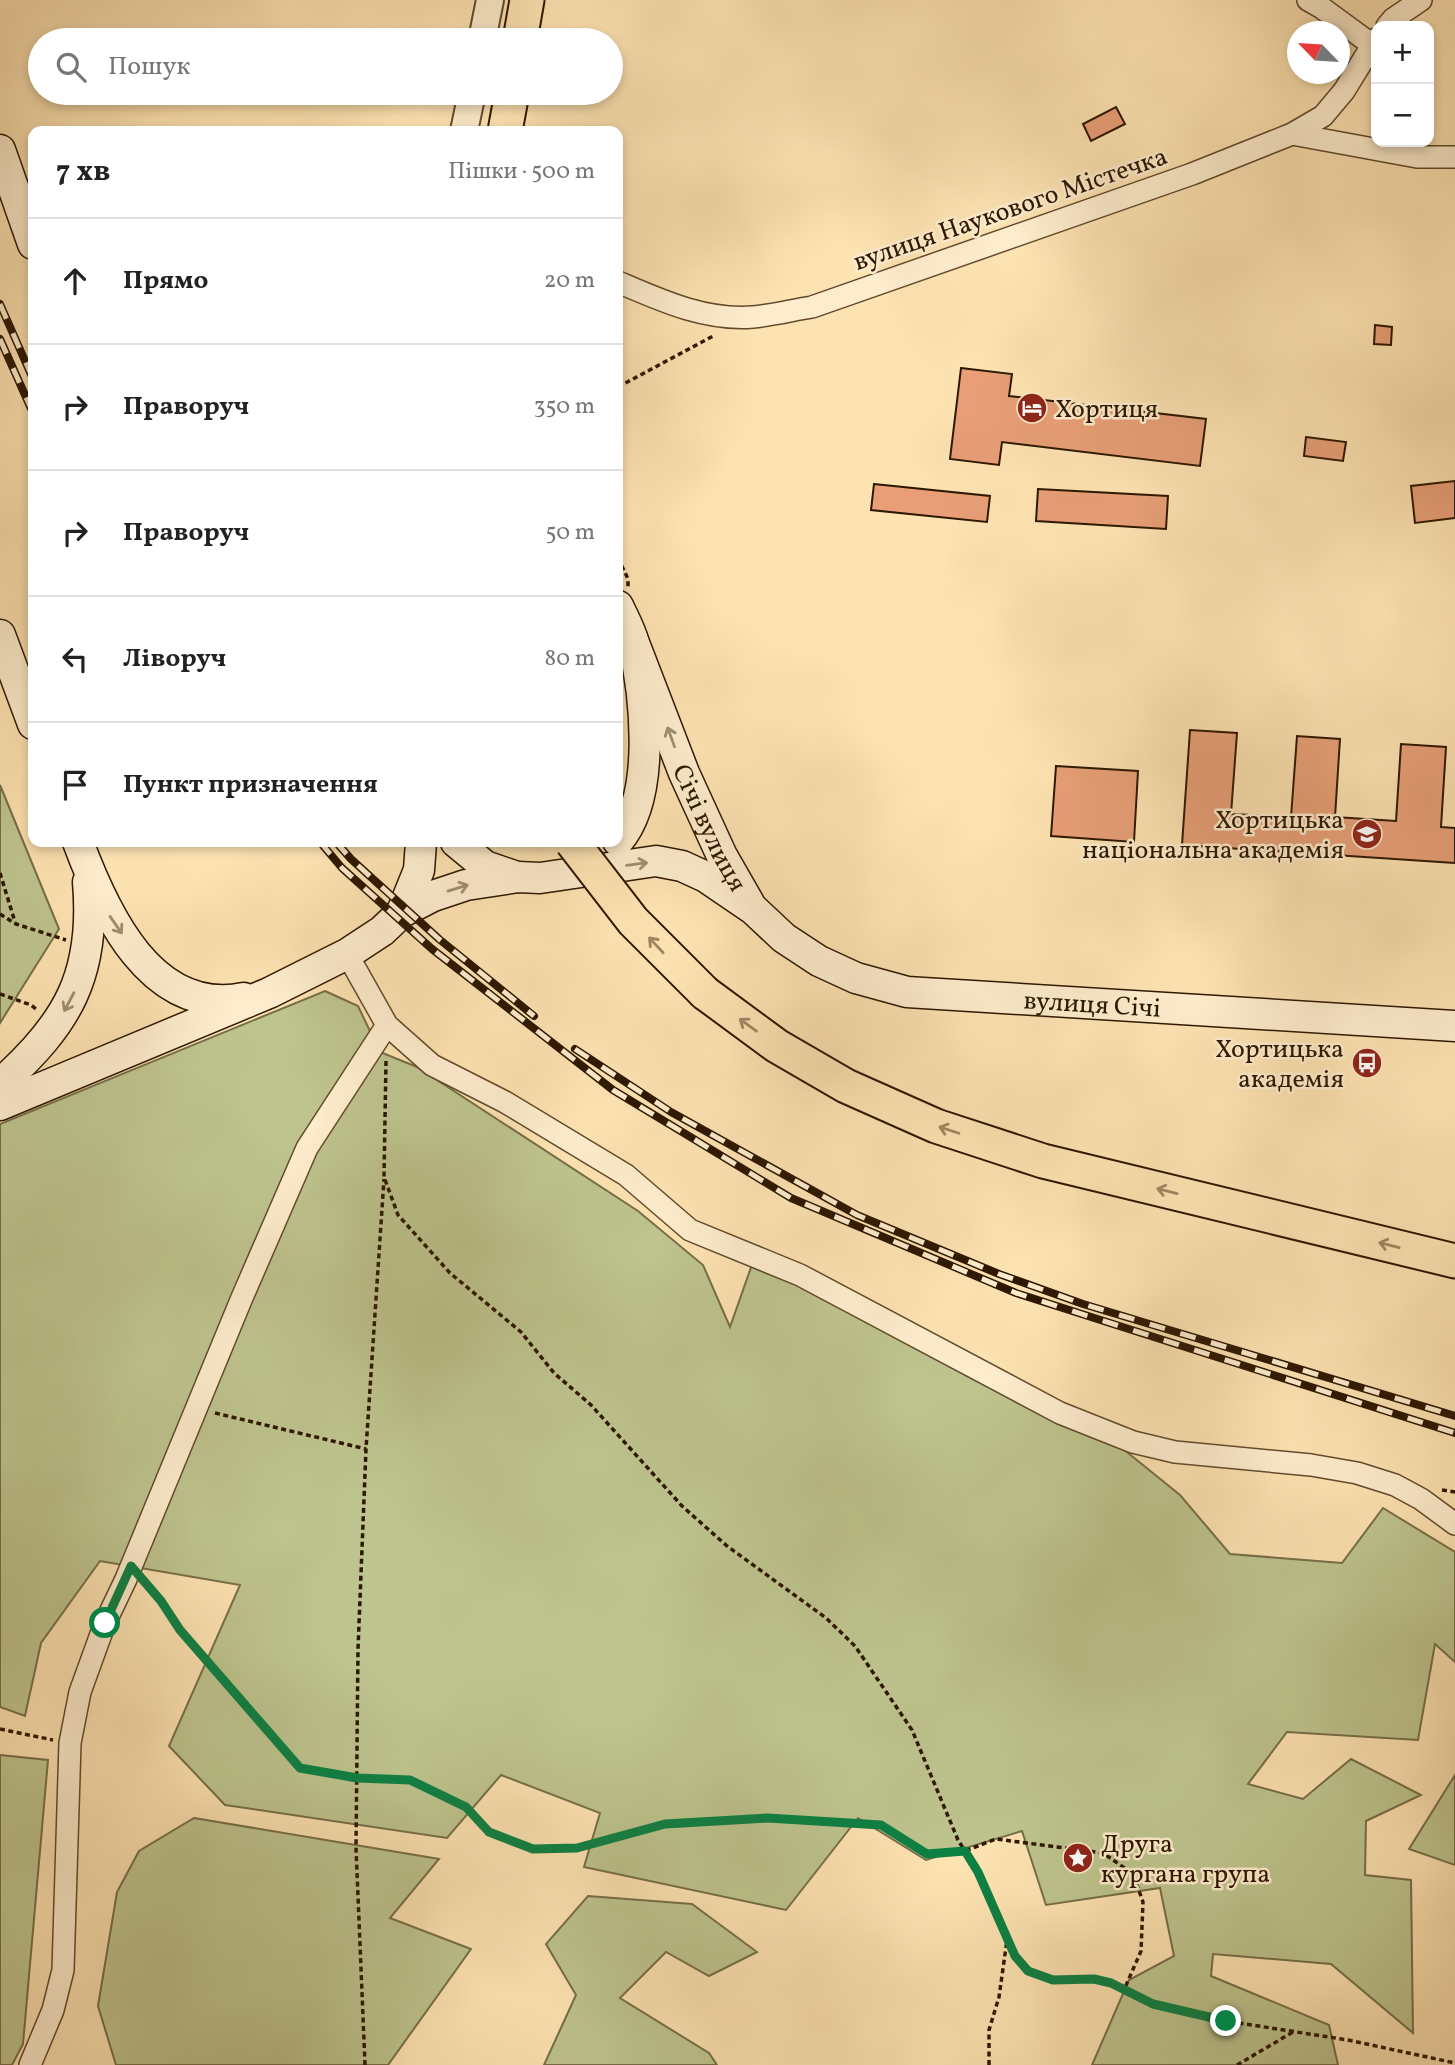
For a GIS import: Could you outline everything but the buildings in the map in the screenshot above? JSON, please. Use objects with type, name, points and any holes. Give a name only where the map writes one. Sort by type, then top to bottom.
[{"type":"main road","points":[[522,28],[527,0]]},
{"type":"main road","points":[[506,126],[510,105]]},
{"type":"main road","points":[[0,150],[28,230]]},
{"type":"main road","points":[[623,617],[632,638],[642,706],[643,767],[635,811],[623,831]]},
{"type":"main road","points":[[0,635],[28,711]]},
{"type":"main road","name":"Січі вулиця","points":[[632,638],[684,773],[722,856],[753,909]]},
{"type":"main road","points":[[402,912],[419,870],[421,847]]},
{"type":"main road","points":[[462,847],[485,866],[518,877]]},
{"type":"main road","points":[[576,847],[633,920],[705,993],[777,1046],[846,1086],[936,1126],[1043,1161],[1455,1261]]},
{"type":"main road","points":[[570,875],[605,855],[612,847]]},
{"type":"main road","points":[[0,1084],[27,1060],[56,1026],[78,984],[88,947],[90,904],[82,853]]},
{"type":"main road","points":[[82,853],[110,916],[139,959],[158,977],[185,993],[226,1001],[269,992]]},
{"type":"main road","name":"Січі вулиця","points":[[518,877],[570,875],[656,861],[682,866],[706,877],[753,909]]},
{"type":"main road","points":[[0,1105],[269,992],[347,954],[382,930],[402,912],[433,896],[466,885],[518,877]]},
{"type":"main road","name":"вулиця Січі","points":[[753,909],[784,938],[819,961],[856,978],[907,992],[1455,1026]]},
{"type":"street","points":[[484,28],[490,0]]},
{"type":"street","points":[[1308,0],[1371,40]]},
{"type":"street","points":[[1391,21],[1421,0]]},
{"type":"street","name":"вулиця Наукового Містечка","points":[[623,284],[668,303],[707,314],[751,317],[812,307],[1192,174],[1292,134],[1323,116],[1344,91],[1371,47]]},
{"type":"street","points":[[465,126],[469,105]]},
{"type":"street","points":[[1292,134],[1417,157],[1455,157]]},
{"type":"street","points":[[347,954],[387,1025],[432,1065],[505,1102],[626,1175],[690,1230],[800,1275],[1060,1413],[1133,1442],[1175,1452],[1311,1465],[1357,1474],[1395,1485],[1413,1494],[1455,1524]]},
{"type":"street","points":[[30,2065],[53,2010],[63,1970],[70,1743],[80,1692],[105,1623],[307,1149],[387,1025]]},
{"type":"path","points":[[623,384],[718,334]]},
{"type":"path","points":[[0,873],[16,924]]},
{"type":"path","points":[[0,914],[16,924],[88,947]]},
{"type":"path","points":[[0,994],[31,1005],[56,1026]]},
{"type":"path","points":[[365,2065],[356,1848],[358,1649],[366,1449],[384,1177],[387,1025]]},
{"type":"path","points":[[384,1177],[398,1215],[450,1273],[521,1332],[554,1373],[591,1405],[682,1506],[727,1546],[826,1618],[855,1646],[912,1730],[958,1840],[978,1872],[1015,1956],[1028,1971],[1053,1980],[1094,1979],[1111,1983],[1153,2004],[1226,2021],[1348,2040],[1454,2064]]},
{"type":"path","points":[[196,1408],[366,1449]]},
{"type":"path","points":[[131,1566],[161,1601],[180,1630],[300,1768],[357,1778],[410,1780],[466,1807],[489,1832],[533,1849],[577,1848],[665,1824],[768,1818],[881,1825],[927,1854],[965,1851],[996,1839],[1103,1853],[1133,1874],[1143,1902],[1141,1951],[1125,1990]]},
{"type":"path","points":[[0,1729],[70,1743]]},
{"type":"path","points":[[989,2065],[989,2030],[999,1997],[1007,1938]]},
{"type":"path","points":[[1237,2065],[1294,2032]]},
{"type":"green space","points":[[0,785],[59,929],[0,1023]]},
{"type":"green space","points":[[325,991],[358,1006],[380,1052],[417,1067],[638,1211],[703,1265],[730,1327],[755,1256],[1096,1427],[1180,1495],[1230,1554],[1342,1563],[1383,1508],[1455,1552],[1455,1662],[1435,1644],[1418,1740],[1287,1732],[1248,1784],[1303,1799],[1351,1759],[1421,1795],[1366,1821],[1365,1875],[1411,1880],[1413,2033],[1331,1964],[1213,1954],[1211,1976],[1329,2025],[1338,2065],[1092,2065],[1129,1980],[1174,1956],[1160,1888],[1046,1905],[1022,1831],[926,1860],[858,1818],[786,1910],[584,1867],[600,1813],[501,1775],[447,1838],[225,1805],[169,1746],[240,1585],[100,1561],[41,1643],[25,1716],[0,1707],[0,1124]]},
{"type":"green space","points":[[0,1755],[48,1760],[23,2044],[12,2065],[0,2065]]},
{"type":"green space","points":[[1455,1775],[1455,1865],[1409,1849]]},
{"type":"green space","points":[[194,1818],[439,1859],[390,1918],[471,1949],[388,2065],[116,2065],[98,2006],[117,1892],[139,1851]]},
{"type":"green space","points":[[588,1896],[692,1904],[757,1952],[709,1976],[666,1952],[620,1998],[709,2053],[717,2065],[544,2065],[576,1995],[546,1944]]},
{"type":"railway","points":[[0,304],[28,368]]},
{"type":"railway","points":[[0,339],[28,402]]},
{"type":"railway","points":[[324,847],[342,868],[432,949],[613,1090],[791,1198],[1016,1293],[1455,1433]]},
{"type":"railway","points":[[340,847],[439,939],[534,1016]]},
{"type":"railway","points":[[575,1049],[671,1112],[857,1215],[999,1274],[1083,1304],[1455,1416]]},
{"type":"place","name":"Хортиця","points":[[1032,408]]},
{"type":"place","name":"Хортицька національна академія","points":[[1367,834]]},
{"type":"place","name":"Хортицька академія","points":[[1367,1063]]},
{"type":"place","name":"Друга кургана група","points":[[1078,1858]]},
{"type":"route","points":[[105,1623],[131,1566],[161,1601],[180,1630],[300,1768],[357,1778],[410,1780],[466,1807],[489,1832],[533,1849],[577,1848],[665,1824],[768,1818],[881,1825],[927,1854],[965,1851],[978,1872],[1015,1956],[1028,1971],[1053,1980],[1094,1979],[1111,1983],[1153,2004],[1226,2021]]}]
